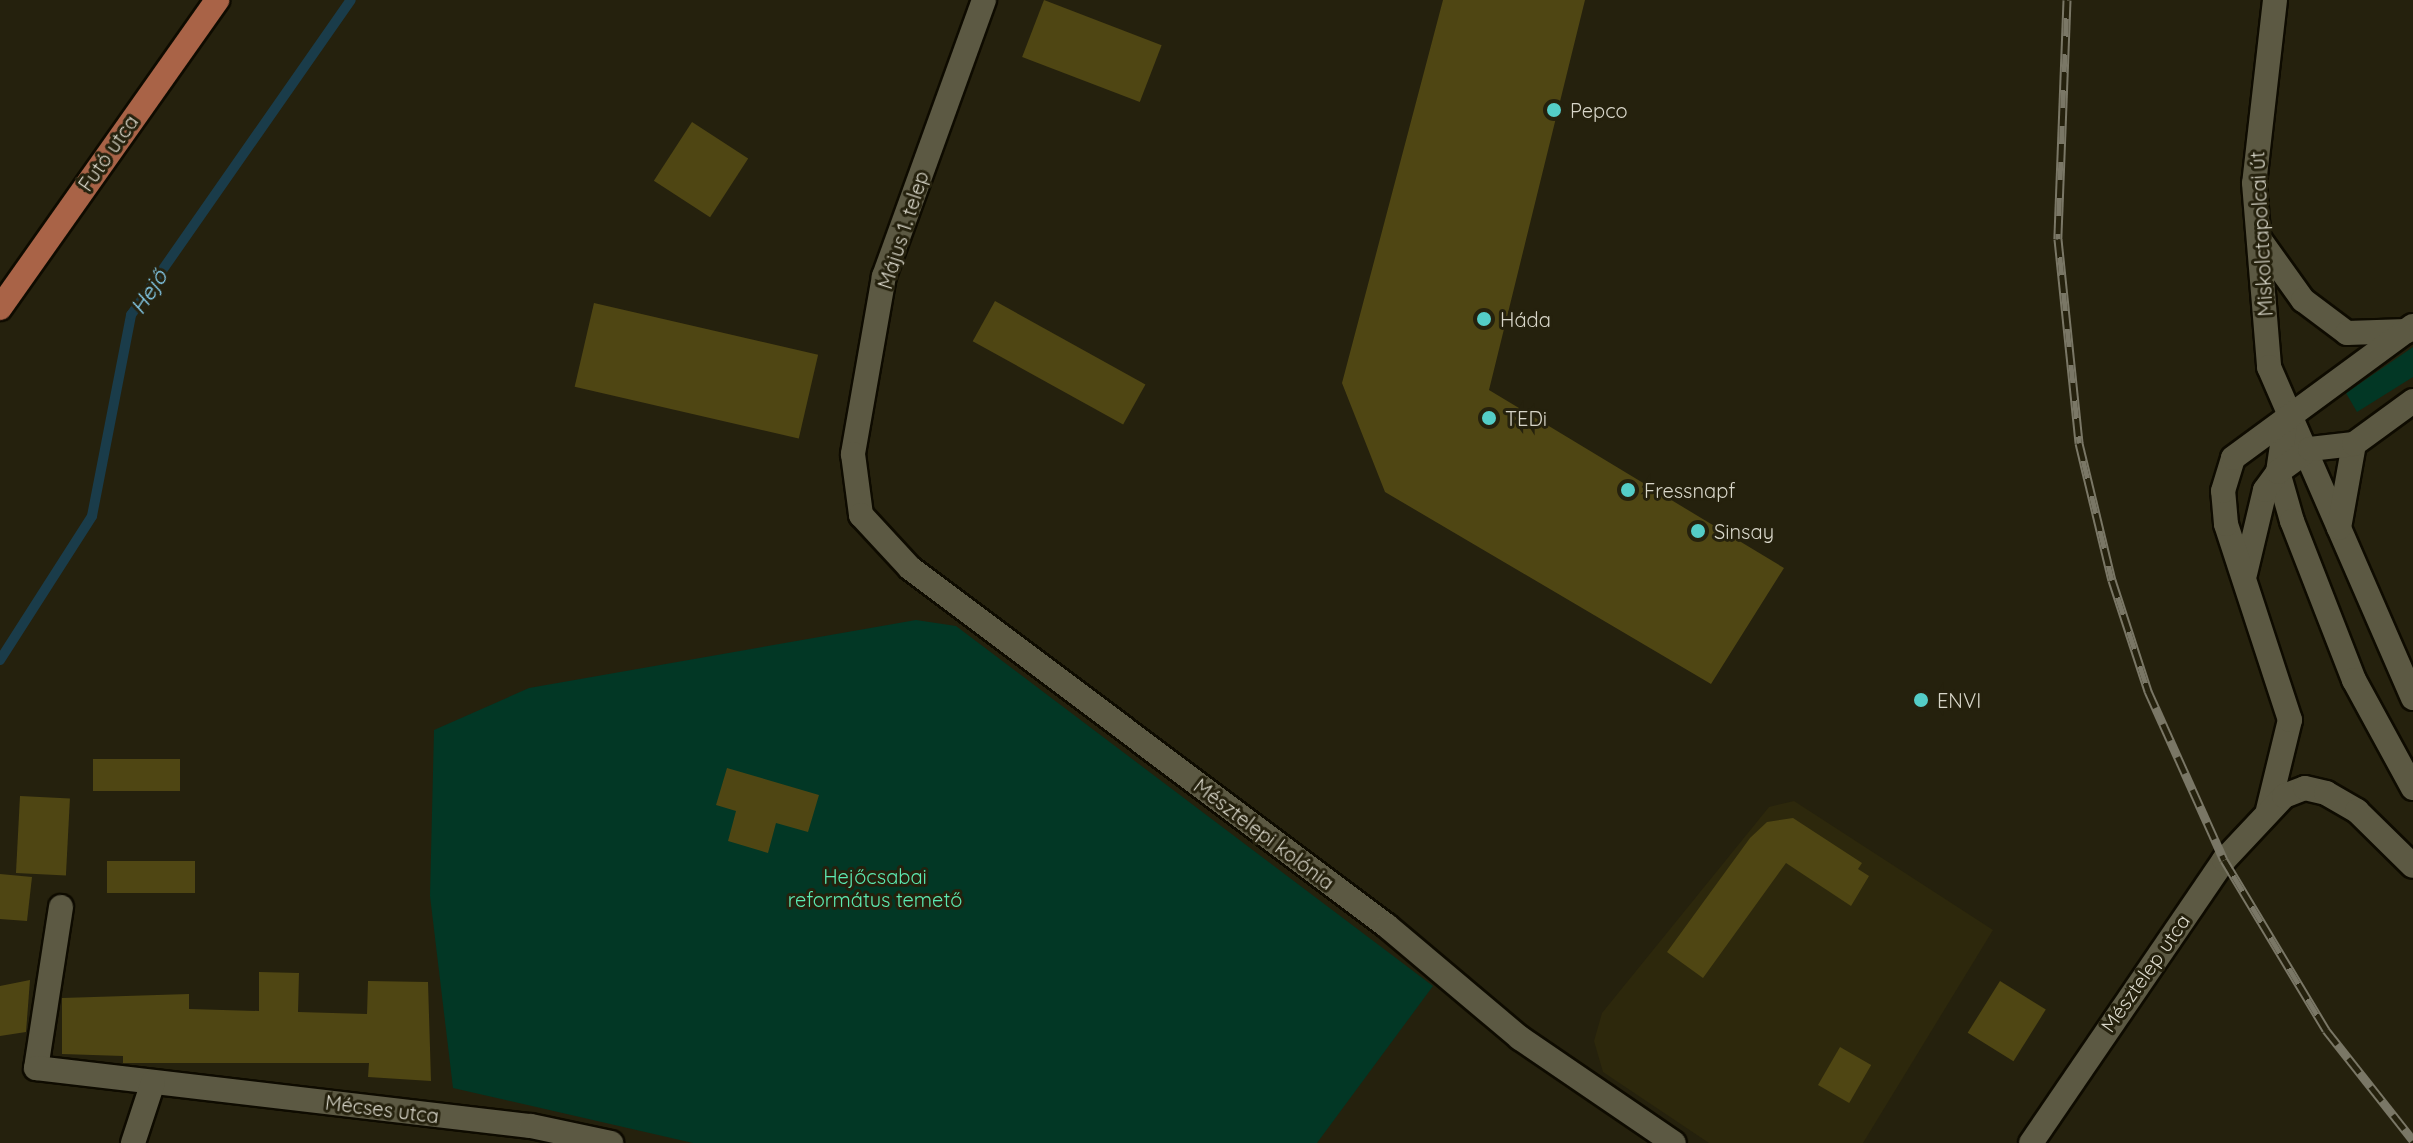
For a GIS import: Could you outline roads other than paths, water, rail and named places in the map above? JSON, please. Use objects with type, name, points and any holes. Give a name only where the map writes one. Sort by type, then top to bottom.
[{"type":"main road","name":"Futó utca","points":[[0,308],[217,0]]},
{"type":"street","name":"Május 1. telep","points":[[861,515],[853,454],[884,276],[984,0]]},
{"type":"street","name":"Miskolctapolcai út","points":[[2275,0],[2258,105],[2260,240],[2269,367],[2286,418],[2310,449],[2338,532],[2413,698]]},
{"type":"street","points":[[2260,240],[2303,300],[2347,333],[2410,329]]},
{"type":"street","name":"Mésztelep utca","points":[[2268,810],[2290,720],[2245,574],[2226,524],[2223,491],[2233,458],[2410,329]]},
{"type":"street","points":[[2245,574],[2265,490],[2278,472],[2310,449],[2354,444],[2413,401]]},
{"type":"street","name":"Miskolctapolcai út","points":[[2286,418],[2278,472],[2323,611],[2413,788]]},
{"type":"street","points":[[2338,532],[2354,444]]},
{"type":"street","name":"Mésztelepi kolónia","points":[[861,515],[910,568],[1387,926],[1520,1038],[1674,1143]]},
{"type":"street","name":"Mésztelep utca","points":[[2031,1143],[2168,939],[2268,810],[2305,788],[2326,793],[2357,811],[2413,866]]},
{"type":"street","name":"Mécses utca","points":[[61,907],[36,1068],[611,1143]]},
{"type":"street","points":[[133,1143],[153,1082]]},
{"type":"waterway","name":"Hejő","points":[[0,660],[92,516],[131,315],[351,0]]},
{"type":"railway","points":[[2067,0],[2058,239],[2079,443],[2112,580],[2148,691],[2224,860],[2326,1030],[2413,1140]]},
{"type":"place","name":"Pepco","points":[[1554,110]]},
{"type":"place","name":"Háda","points":[[1484,319]]},
{"type":"place","name":"TEDi","points":[[1489,418]]},
{"type":"place","name":"Fressnapf","points":[[1628,490]]},
{"type":"place","name":"Sinsay","points":[[1698,531]]},
{"type":"place","name":"ENVI","points":[[1921,700]]},
{"type":"park label","name":"Hejőcsabai református temető","points":[[875,888]]}]
